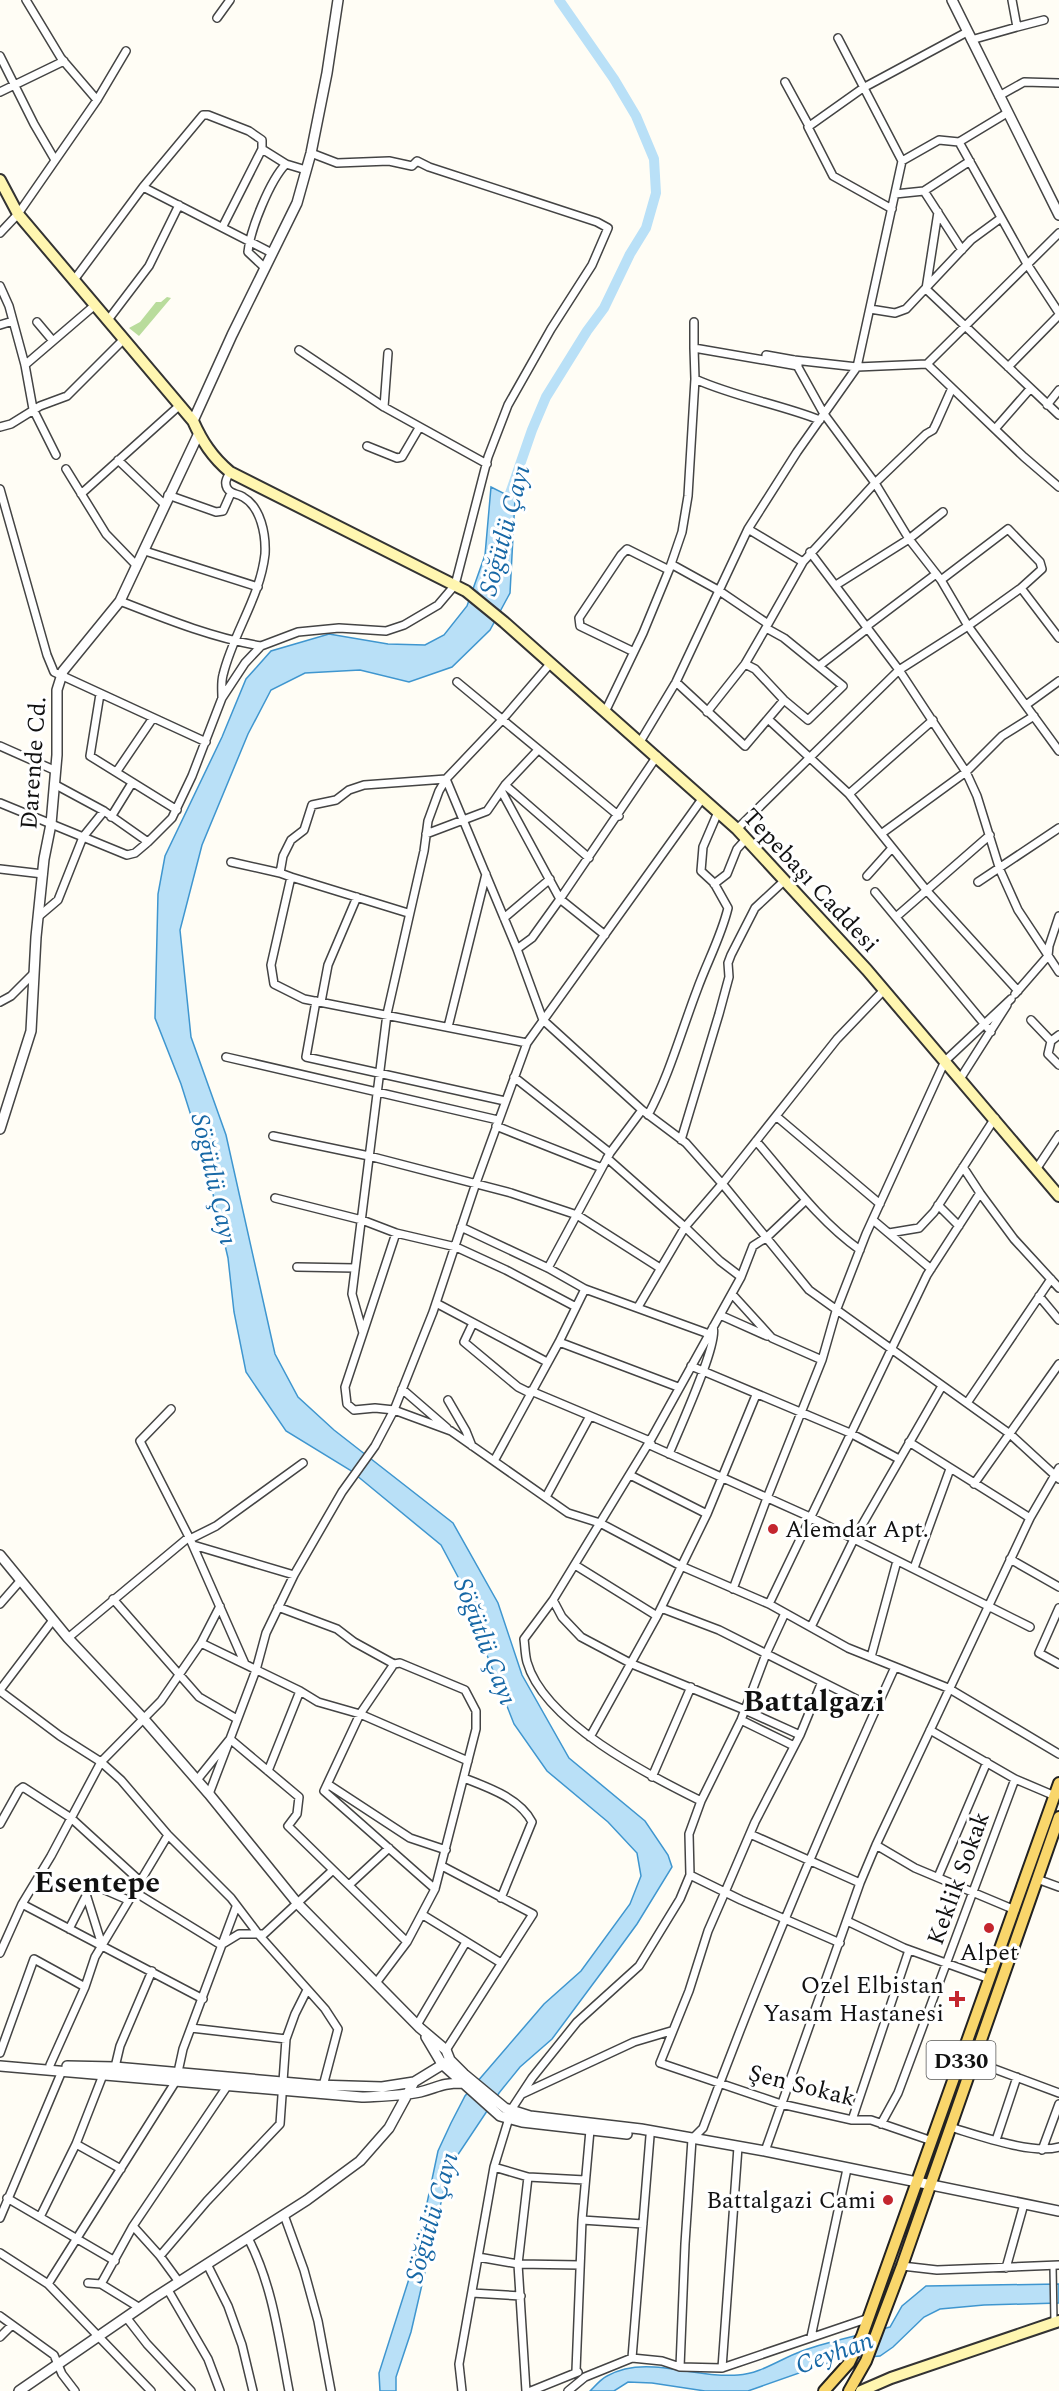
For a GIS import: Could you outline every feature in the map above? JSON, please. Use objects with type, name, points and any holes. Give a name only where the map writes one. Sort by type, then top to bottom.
[{"type":"main road","name":"Tepebaşı Caddesi","points":[[0,180],[18,214],[193,421],[202,442],[218,462],[230,472],[466,591],[504,622],[657,756],[746,839],[884,990],[1059,1196]]},
{"type":"main road","name":"D330","points":[[849,2391],[866,2361],[902,2266],[932,2141],[1059,1783]]},
{"type":"main road","name":"D330","points":[[824,2391],[849,2363],[862,2336],[923,2185],[950,2127],[1059,1817]]},
{"type":"main road","points":[[861,2391],[1057,2322]]},
{"type":"street","points":[[26,0],[64,61],[97,99]]},
{"type":"street","points":[[217,18],[230,0]]},
{"type":"street","points":[[193,421],[297,203],[311,153],[327,73],[338,0]]},
{"type":"street","points":[[952,0],[1059,215]]},
{"type":"street","points":[[1012,0],[1017,27]]},
{"type":"street","points":[[809,126],[863,88],[969,36],[1044,20]]},
{"type":"street","points":[[640,742],[676,682],[748,529],[857,367],[902,161],[838,38]]},
{"type":"street","points":[[0,232],[18,214],[97,99],[126,51]]},
{"type":"street","points":[[0,56],[55,160]]},
{"type":"street","points":[[0,92],[64,61]]},
{"type":"street","points":[[785,82],[833,176],[892,209]]},
{"type":"street","points":[[999,96],[1024,82],[1059,83]]},
{"type":"street","points":[[902,161],[939,140],[959,142],[1007,113]]},
{"type":"street","points":[[75,280],[143,188],[203,115],[249,131],[262,140],[262,149],[223,226]]},
{"type":"street","points":[[959,142],[1027,264],[1059,314],[1008,367]]},
{"type":"street","points":[[262,149],[286,164],[306,170]]},
{"type":"street","points":[[0,803],[127,855],[135,853],[165,826],[177,810],[222,698],[245,663],[261,646],[298,632],[339,628],[386,631],[404,625],[438,605],[455,585],[487,464],[514,391],[592,265],[609,228],[597,222],[429,168],[417,161],[412,166],[389,161],[337,163],[311,153]]},
{"type":"street","points":[[895,194],[924,191],[970,161]]},
{"type":"street","points":[[265,268],[248,252],[249,240],[276,174],[286,164]]},
{"type":"street","points":[[143,188],[223,226],[272,253]]},
{"type":"street","points":[[924,191],[962,250]]},
{"type":"street","points":[[108,320],[149,266],[179,205]]},
{"type":"street","points":[[926,289],[938,212]]},
{"type":"street","points":[[870,309],[895,313],[906,309],[971,240],[1001,218]]},
{"type":"street","points":[[694,348],[796,363],[857,367],[927,364],[1059,233]]},
{"type":"street","points":[[0,286],[13,321],[25,365],[33,409],[56,454]]},
{"type":"street","points":[[926,289],[1059,415]]},
{"type":"street","points":[[25,365],[95,305]]},
{"type":"street","points":[[0,325],[13,321]]},
{"type":"street","points":[[37,322],[53,341]]},
{"type":"street","points":[[605,712],[632,651],[643,633],[682,532],[688,496],[695,379],[694,322]]},
{"type":"street","points":[[0,428],[11,424],[33,409],[67,396],[124,339]]},
{"type":"street","points":[[299,350],[384,407],[487,464]]},
{"type":"street","points":[[384,407],[388,353]]},
{"type":"street","points":[[766,355],[796,363],[822,417],[875,483],[909,539],[938,577],[968,626],[1059,752]]},
{"type":"street","points":[[927,364],[1059,487]]},
{"type":"street","points":[[695,379],[723,391],[822,417]]},
{"type":"street","points":[[707,712],[745,664],[810,552],[875,483],[933,430],[952,388]]},
{"type":"street","points":[[995,429],[1030,389]]},
{"type":"street","points":[[1047,405],[1059,390]]},
{"type":"street","points":[[81,494],[164,422],[180,405]]},
{"type":"street","points":[[367,446],[398,458],[402,457],[419,428]]},
{"type":"street","name":"Darende Cd.","points":[[0,1128],[31,1031],[38,917],[51,824],[57,755],[57,690],[63,671],[120,601],[199,433]]},
{"type":"street","points":[[118,460],[166,500],[216,512],[223,511],[231,493]]},
{"type":"street","points":[[66,469],[106,534],[137,566]]},
{"type":"street","points":[[222,698],[222,677],[258,587],[265,554],[261,520],[252,504],[243,496],[231,493],[227,488],[225,480],[230,472]]},
{"type":"street","points":[[0,489],[47,655],[54,672],[206,742]]},
{"type":"street","points":[[836,585],[909,539],[943,512]]},
{"type":"street","points":[[748,529],[803,562]]},
{"type":"street","points":[[737,830],[899,670],[1022,588],[1042,569],[1040,562],[1008,529],[868,627],[819,666]]},
{"type":"street","points":[[632,651],[580,626],[579,618],[627,549],[718,590],[784,638],[843,686],[808,720],[784,700],[755,669],[745,664]]},
{"type":"street","points":[[145,551],[258,587]]},
{"type":"street","points":[[810,552],[899,670],[966,772],[977,796],[1000,870],[1018,910],[1059,972]]},
{"type":"street","points":[[1022,588],[1059,638]]},
{"type":"street","points":[[120,601],[235,642],[261,646]]},
{"type":"street","points":[[363,1333],[352,1294],[387,1014],[408,913],[438,790],[550,664]]},
{"type":"street","points":[[1026,705],[1059,681]]},
{"type":"street","points":[[457,682],[619,816]]},
{"type":"street","points":[[676,682],[745,746],[784,700]]},
{"type":"street","points":[[100,694],[90,756],[177,810]]},
{"type":"street","points":[[881,834],[966,772],[1002,736],[1034,716]]},
{"type":"street","points":[[117,771],[153,718]]},
{"type":"street","points":[[768,719],[849,794],[927,891],[1018,991]]},
{"type":"street","points":[[849,794],[933,720]]},
{"type":"street","points":[[0,746],[54,770]]},
{"type":"street","points":[[426,834],[487,811],[503,789],[538,750]]},
{"type":"street","points":[[517,949],[532,938],[619,816],[657,756]]},
{"type":"street","points":[[446,779],[517,949],[543,1020],[645,1113],[681,1140],[722,1184],[809,1290],[1010,1434],[1057,1477]]},
{"type":"street","points":[[280,873],[283,856],[291,840],[304,830],[312,805],[336,800],[349,790],[364,785],[446,779]]},
{"type":"street","points":[[111,817],[132,783]]},
{"type":"street","points":[[54,784],[104,811],[148,842]]},
{"type":"street","points":[[503,789],[589,858]]},
{"type":"street","points":[[503,789],[560,899],[604,935]]},
{"type":"street","points":[[209,1794],[256,1670],[266,1633],[278,1607],[342,1491],[375,1446],[394,1410],[436,1303],[497,1123],[527,1043],[702,799]]},
{"type":"street","points":[[38,917],[58,900],[83,837],[104,811]]},
{"type":"street","points":[[549,1268],[608,1156],[645,1113],[662,1088],[705,969],[723,932],[728,908],[714,884],[701,871],[701,857],[718,812]]},
{"type":"street","points":[[978,882],[1000,870],[1059,828]]},
{"type":"street","points":[[896,917],[990,835]]},
{"type":"street","points":[[714,884],[727,874],[737,849],[746,839]]},
{"type":"street","points":[[867,876],[892,848]]},
{"type":"street","points":[[231,862],[280,873],[408,913]]},
{"type":"street","points":[[0,869],[43,874]]},
{"type":"street","points":[[448,1027],[486,874]]},
{"type":"street","points":[[291,878],[272,965],[274,984],[304,999],[527,1043]]},
{"type":"street","points":[[504,918],[550,879]]},
{"type":"street","points":[[681,1140],[719,1014],[729,977],[728,963],[731,955],[755,908],[784,881]]},
{"type":"street","points":[[875,892],[991,1032]]},
{"type":"street","points":[[357,897],[328,965],[306,1057],[505,1101]]},
{"type":"street","points":[[734,1589],[767,1498],[822,1360],[836,1311],[860,1250],[945,1061],[1011,999],[1048,956],[1059,916]]},
{"type":"street","points":[[0,1002],[11,996],[34,973]]},
{"type":"street","points":[[638,1307],[685,1227],[837,1039],[884,990]]},
{"type":"street","points":[[960,1079],[1011,999]]},
{"type":"street","points":[[1031,1020],[1051,1041]]},
{"type":"street","points":[[1059,1035],[1051,1041],[1048,1054],[1059,1065]]},
{"type":"street","points":[[226,1057],[378,1092],[497,1123],[602,1168]]},
{"type":"street","points":[[514,1077],[608,1156],[720,1262],[741,1277]]},
{"type":"street","points":[[776,1116],[880,1204]]},
{"type":"street","points":[[889,1233],[919,1228],[939,1205],[995,1118]]},
{"type":"street","points":[[1037,1168],[1059,1135]]},
{"type":"street","points":[[273,1136],[369,1156],[476,1183],[576,1215],[660,1268]]},
{"type":"street","points":[[756,1141],[839,1235],[860,1250]]},
{"type":"street","points":[[963,1167],[1014,1239],[1059,1288]]},
{"type":"street","points":[[769,1604],[931,1269],[980,1193]]},
{"type":"street","points":[[275,1198],[362,1220],[396,1233],[456,1247],[576,1307]]},
{"type":"street","points":[[701,1802],[652,1777],[582,1732],[538,1685],[527,1662],[524,1639],[553,1600],[650,1442],[678,1387],[741,1277],[753,1246],[767,1237],[806,1200]]},
{"type":"street","points":[[939,1205],[959,1226]]},
{"type":"street","points":[[873,1220],[931,1269]]},
{"type":"street","points":[[461,1227],[549,1268],[585,1289],[711,1330],[715,1335],[703,1372],[669,1454]]},
{"type":"street","points":[[396,1233],[345,1387],[346,1400],[349,1407],[354,1410],[375,1408],[394,1410],[451,1431]]},
{"type":"street","points":[[297,1266],[355,1268]]},
{"type":"street","points":[[967,1403],[1051,1279]]},
{"type":"street","points":[[494,1461],[559,1342],[585,1289]]},
{"type":"street","points":[[732,1294],[772,1338]]},
{"type":"street","points":[[1039,1296],[1059,1320]]},
{"type":"street","points":[[436,1303],[548,1362]]},
{"type":"street","points":[[720,1315],[822,1360]]},
{"type":"street","points":[[473,1323],[464,1342],[518,1387],[650,1442],[652,1446],[810,1517],[1030,1627]]},
{"type":"street","points":[[559,1342],[678,1387]]},
{"type":"street","points":[[974,1484],[1059,1364]]},
{"type":"street","points":[[691,1366],[850,1433],[899,1459]]},
{"type":"street","points":[[811,1627],[854,1539],[942,1386]]},
{"type":"street","points":[[402,1389],[451,1431],[568,1513],[600,1523],[681,1566],[769,1604],[848,1648],[948,1688],[1059,1754]]},
{"type":"street","points":[[590,1737],[632,1664],[707,1514],[756,1395]]},
{"type":"street","points":[[448,1400],[472,1446]]},
{"type":"street","points":[[171,1409],[140,1441],[191,1540],[246,1664]]},
{"type":"street","points":[[546,1497],[590,1416]]},
{"type":"street","points":[[909,1442],[1030,1518]]},
{"type":"street","points":[[68,1638],[113,1599],[191,1540],[216,1526],[303,1463]]},
{"type":"street","points":[[765,2151],[860,1883],[876,1845],[1010,1559],[1030,1518],[1057,1477],[1059,1468]]},
{"type":"street","points":[[914,1568],[950,1469]]},
{"type":"street","points":[[630,1475],[707,1514]]},
{"type":"street","points":[[191,1540],[294,1575]]},
{"type":"street","points":[[0,1555],[68,1638],[143,1718],[209,1794],[298,1904],[419,2027],[446,2050]]},
{"type":"street","points":[[1010,1559],[1059,1587]]},
{"type":"street","points":[[871,1657],[897,1561]]},
{"type":"street","points":[[575,1565],[657,1616]]},
{"type":"street","points":[[0,1604],[21,1580]]},
{"type":"street","points":[[113,1599],[199,1697],[237,1719]]},
{"type":"street","points":[[553,1600],[562,1617],[581,1637],[632,1664],[800,1735]]},
{"type":"street","points":[[0,1953],[22,1904],[101,1762],[161,1701],[201,1643],[220,1606]]},
{"type":"street","points":[[278,1607],[337,1629],[354,1642],[394,1664],[400,1663],[465,1690],[476,1711],[476,1729],[435,1889],[423,1916],[407,1942],[376,1983]]},
{"type":"street","points":[[661,1608],[719,1630],[876,1709]]},
{"type":"street","points":[[1059,1608],[1039,1653],[1059,1665]]},
{"type":"street","points":[[462,2391],[459,2364],[494,2167],[506,2113],[577,2022],[639,1966],[680,1899],[690,1875],[689,1834],[701,1802],[741,1720],[766,1654],[785,1613]]},
{"type":"street","points":[[53,1620],[0,1691],[60,1736],[101,1762],[121,1780],[325,2008],[338,2029],[323,2086]]},
{"type":"street","points":[[201,1643],[318,1702],[360,1714],[468,1761]]},
{"type":"street","points":[[394,1664],[360,1714],[329,1785],[324,1791],[435,1889]]},
{"type":"street","points":[[680,2367],[685,2244],[693,2139],[703,2128],[784,1919],[895,1667]]},
{"type":"street","points":[[522,2094],[634,2042],[671,2031],[689,1991],[708,1931],[750,1834],[795,1746],[821,1683]]},
{"type":"street","points":[[652,1777],[691,1687]]},
{"type":"street","points":[[268,1771],[300,1691]]},
{"type":"street","points":[[741,1720],[795,1746]]},
{"type":"street","points":[[930,1730],[1015,1779],[1055,1796]]},
{"type":"street","points":[[197,1780],[230,1739]]},
{"type":"street","points":[[230,1739],[299,1797],[297,1814],[288,1826],[407,1942]]},
{"type":"street","points":[[938,1877],[987,1762]]},
{"type":"street","points":[[464,1778],[515,1802],[528,1813],[532,1822],[501,1898]]},
{"type":"street","name":"Keklik Sokak","points":[[881,2124],[898,2093],[1015,1779]]},
{"type":"street","points":[[329,1785],[410,1838],[446,1851]]},
{"type":"street","points":[[0,1824],[2,1814],[23,1787],[71,1818],[140,1881]]},
{"type":"street","points":[[750,1834],[860,1883]]},
{"type":"street","points":[[50,2065],[85,1987],[95,1957],[168,1835]]},
{"type":"street","points":[[876,1845],[915,1868],[1015,1910]]},
{"type":"street","points":[[350,1885],[390,1848]]},
{"type":"street","points":[[442,1866],[533,1914],[446,2050],[446,2062]]},
{"type":"street","points":[[221,1945],[239,1934],[264,1934],[333,1870]]},
{"type":"street","points":[[690,1875],[840,1943]]},
{"type":"street","points":[[1037,1879],[1059,1887]]},
{"type":"street","points":[[69,1929],[90,1888],[98,1887],[128,1900]]},
{"type":"street","points":[[133,1892],[221,1945]]},
{"type":"street","points":[[86,1894],[102,1945]]},
{"type":"street","points":[[22,1904],[202,1999]]},
{"type":"street","points":[[48,2284],[176,2077],[190,2028],[236,1907]]},
{"type":"street","points":[[423,1916],[501,1963]]},
{"type":"street","points":[[847,1921],[909,1950],[990,1979]]},
{"type":"street","points":[[419,2027],[466,1942]]},
{"type":"street","points":[[852,2120],[909,1950]]},
{"type":"street","points":[[0,2053],[34,1959],[85,1987]]},
{"type":"street","points":[[115,2067],[120,2046],[152,1971]]},
{"type":"street","points":[[160,2256],[207,2201],[280,2124],[286,2039],[307,1989]]},
{"type":"street","points":[[419,2027],[446,2062],[463,2079],[506,2113],[590,2130],[693,2139]]},
{"type":"street","points":[[190,2028],[286,2039]]},
{"type":"street","name":"Şen Sokak","points":[[671,2031],[660,2062],[662,2064],[781,2104],[852,2120],[871,2120],[932,2141]]},
{"type":"street","points":[[0,2061],[115,2067],[228,2085],[382,2087],[414,2082],[446,2062]]},
{"type":"street","points":[[973,2061],[1059,2093]]},
{"type":"street","points":[[0,2066],[283,2086],[362,2097],[422,2091],[463,2079]]},
{"type":"street","points":[[0,2218],[62,2071]]},
{"type":"street","points":[[40,2217],[76,2144],[103,2074]]},
{"type":"street","points":[[996,2140],[1017,2077]]},
{"type":"street","points":[[19,2391],[168,2289],[284,2215],[360,2161],[389,2128],[414,2082]]},
{"type":"street","points":[[101,2284],[133,2226],[228,2085]]},
{"type":"street","points":[[1042,2150],[1059,2104]]},
{"type":"street","points":[[506,2113],[641,2129],[765,2151],[1059,2211]]},
{"type":"street","points":[[950,2127],[1047,2151],[1059,2147]]},
{"type":"street","points":[[576,2371],[582,2220],[590,2130]]},
{"type":"street","points":[[632,2358],[650,2136]]},
{"type":"street","points":[[76,2144],[121,2169]]},
{"type":"street","points":[[722,2368],[738,2147]]},
{"type":"street","points":[[494,2167],[528,2177],[585,2180]]},
{"type":"street","points":[[811,2337],[847,2169]]},
{"type":"street","points":[[526,2391],[518,2264],[528,2177]]},
{"type":"street","points":[[7,2198],[115,2261]]},
{"type":"street","points":[[1006,2268],[1024,2204]]},
{"type":"street","points":[[284,2215],[304,2270],[318,2321],[331,2391]]},
{"type":"street","points":[[582,2220],[643,2224]]},
{"type":"street","points":[[133,2226],[160,2256],[179,2282]]},
{"type":"street","points":[[248,2238],[260,2261],[269,2290],[289,2391]]},
{"type":"street","points":[[0,2253],[48,2284],[151,2391]]},
{"type":"street","points":[[478,2257],[518,2264],[580,2265]]},
{"type":"street","points":[[207,2264],[228,2306],[242,2345],[253,2391]]},
{"type":"street","points":[[902,2266],[937,2270],[1056,2266],[1053,2276],[1053,2308],[1057,2322]]},
{"type":"street","points":[[88,2283],[101,2284],[140,2308]]},
{"type":"street","points":[[168,2289],[208,2359],[220,2391]]},
{"type":"street","points":[[472,2293],[521,2296]]},
{"type":"street","points":[[0,2316],[54,2355],[57,2364],[75,2391]]},
{"type":"street","points":[[126,2317],[190,2391]]},
{"type":"street","points":[[568,2391],[585,2377],[632,2358],[662,2361],[680,2367],[722,2368],[868,2318]]},
{"type":"street","points":[[0,2337],[12,2325]]},
{"type":"street","points":[[576,2371],[585,2377]]},
{"type":"street","points":[[531,2391],[576,2371]]},
{"type":"green space","points":[[167,297],[171,298],[139,336],[129,328],[140,322],[156,302],[161,302]]},
{"type":"water","points":[[491,487],[515,499],[510,593],[490,630],[452,667],[409,682],[360,670],[305,673],[271,690],[248,734],[202,845],[180,930],[191,1037],[226,1135],[275,1354],[298,1397],[334,1430],[453,1523],[498,1603],[522,1675],[569,1758],[645,1821],[668,1855],[672,1867],[637,1924],[610,1961],[552,2039],[520,2067],[499,2093],[449,2168],[411,2332],[396,2377],[396,2391],[380,2391],[379,2373],[415,2260],[438,2151],[451,2123],[465,2096],[544,2004],[581,1971],[630,1904],[641,1876],[637,1853],[608,1822],[547,1771],[514,1724],[483,1645],[466,1592],[441,1545],[350,1470],[286,1431],[246,1372],[234,1312],[228,1258],[205,1160],[181,1084],[155,1018],[158,894],[165,856],[222,737],[246,679],[271,651],[329,634],[388,644],[425,645],[444,635],[467,606],[485,555]]},
{"type":"water","name":"Ceyhan","points":[[1059,2284],[1059,2303],[940,2309],[924,2317],[893,2347],[880,2356],[836,2360],[748,2391],[705,2391],[628,2382],[614,2391],[590,2391],[607,2376],[638,2367],[722,2375],[754,2372],[813,2347],[890,2327],[902,2306],[926,2286]]},
{"type":"waterway","name":"Söğütlü Çayı","points":[[505,508],[546,397],[604,308],[630,254],[646,228],[656,193],[654,159],[636,116],[614,79],[559,0]]},
{"type":"place","name":"Alemdar Apt.","points":[[773,1529]]},
{"type":"place","name":"Alpet","points":[[989,1928]]},
{"type":"place","name":"Ozel Elbistan Yasam Hastanesi","points":[[957,1999]]},
{"type":"place","name":"Battalgazi Cami","points":[[888,2200]]},
{"type":"district","name":"Battalgazi","points":[[814,1701]]},
{"type":"district","name":"Esentepe","points":[[97,1882]]}]
